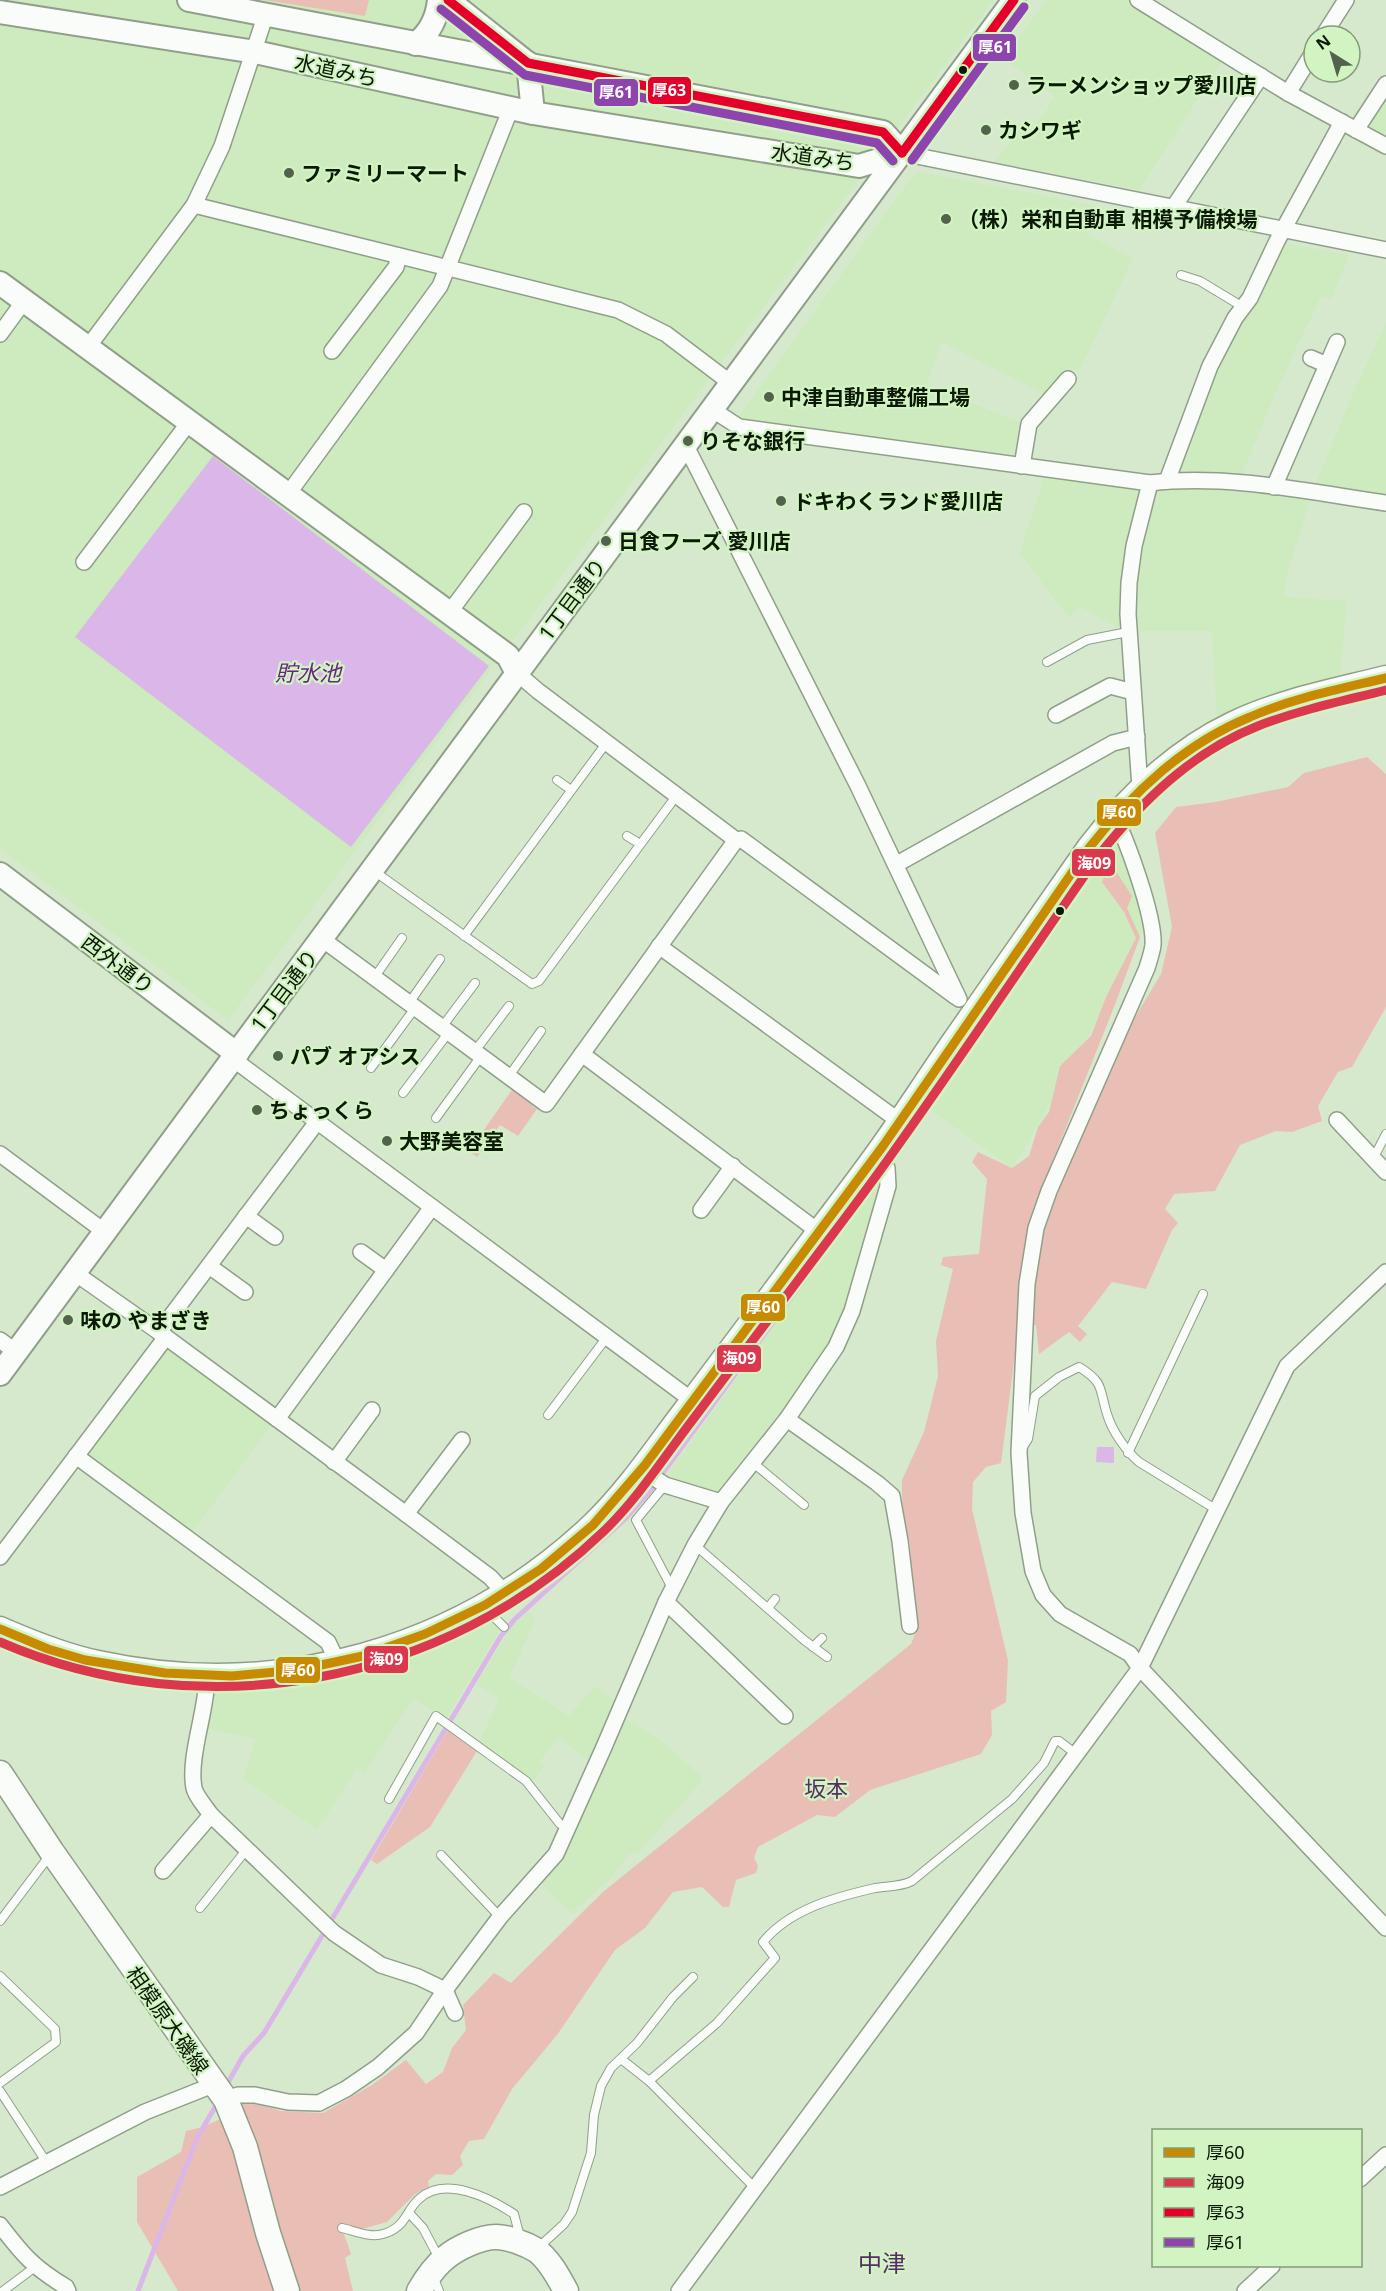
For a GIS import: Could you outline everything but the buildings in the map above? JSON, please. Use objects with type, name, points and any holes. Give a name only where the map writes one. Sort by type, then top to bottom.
[{"type":"main road","points":[[0,1629],[36,1644],[97,1663],[207,1677],[294,1671],[338,1663],[419,1639],[483,1606],[554,1560],[595,1523],[654,1478],[693,1401],[875,1158],[967,1005],[1114,815],[1140,788],[1202,741],[1233,724],[1268,710],[1386,678]]},
{"type":"main road","name":"相模原大磯線","points":[[0,1773],[52,1852],[220,2093],[245,2147],[268,2233],[287,2291]]},
{"type":"main road","points":[[432,2279],[472,2242],[496,2237],[529,2247],[560,2279],[566,2291]]},
{"type":"street","name":"水道みち","points":[[0,12],[255,52],[533,113],[859,166],[902,153],[883,132],[189,0]]},
{"type":"street","points":[[416,44],[428,33],[438,13],[439,0]]},
{"type":"street","points":[[448,0],[528,63],[533,113]]},
{"type":"street","name":"1丁目通り","points":[[0,1374],[8,1346],[75,1273],[1014,0]]},
{"type":"street","points":[[1138,0],[1288,93],[1386,146]]},
{"type":"street","points":[[1331,24],[1346,0]]},
{"type":"street","points":[[88,347],[194,206],[222,146],[266,14]]},
{"type":"street","points":[[1288,93],[1302,70]]},
{"type":"street","points":[[1173,208],[1261,76]]},
{"type":"street","points":[[1356,130],[1386,84]]},
{"type":"street","points":[[288,494],[440,286],[511,108]]},
{"type":"street","points":[[1167,481],[1210,366],[1342,123]]},
{"type":"street","points":[[902,153],[1386,250]]},
{"type":"street","points":[[194,206],[618,310],[666,334],[732,384]]},
{"type":"street","points":[[332,351],[341,327],[396,267],[399,256]]},
{"type":"street","points":[[0,283],[508,656],[517,674],[736,840],[741,839],[967,1005]]},
{"type":"street","points":[[0,334],[24,301]]},
{"type":"street","points":[[1274,487],[1337,342]]},
{"type":"street","points":[[1311,358],[1327,365]]},
{"type":"street","points":[[1022,466],[1029,424],[1068,379]]},
{"type":"street","points":[[713,410],[739,428],[1150,483],[1167,481],[1274,487],[1386,503]]},
{"type":"street","points":[[84,562],[97,533],[147,488],[190,422]]},
{"type":"street","points":[[686,446],[967,1005]]},
{"type":"street","points":[[1140,788],[1128,632],[1129,583],[1134,546],[1150,483]]},
{"type":"street","points":[[449,613],[493,543],[524,512]]},
{"type":"street","points":[[1056,716],[1110,686],[1133,692]]},
{"type":"street","points":[[897,864],[1113,743],[1137,737]]},
{"type":"street","points":[[1114,815],[1126,840],[1151,922],[1153,944],[1147,968],[1049,1191],[1036,1228],[1027,1284],[1019,1453],[1023,1513],[1033,1571],[1043,1595],[1060,1614],[1130,1654],[1140,1668],[1386,1928]]},
{"type":"street","points":[[322,939],[546,1104],[736,840]]},
{"type":"street","name":"西外通り","points":[[0,874],[235,1057]]},
{"type":"street","points":[[659,946],[899,1121]]},
{"type":"street","points":[[582,1054],[819,1232]]},
{"type":"street","points":[[235,1057],[317,1122],[693,1401]]},
{"type":"street","points":[[1337,1120],[1386,1172]]},
{"type":"street","points":[[0,1557],[163,1335],[209,1266],[317,1122]]},
{"type":"street","points":[[0,1154],[105,1232]]},
{"type":"street","points":[[0,2187],[144,2112],[220,2093],[255,2095],[288,2102],[319,2103],[346,2089],[378,2067],[416,2034],[445,1990],[500,1917],[556,1854],[670,1596],[695,1545],[721,1502],[787,1419],[836,1347],[852,1311],[888,1186],[887,1168],[875,1158]]},
{"type":"street","points":[[701,1210],[733,1166]]},
{"type":"street","points":[[278,1419],[432,1207]]},
{"type":"street","points":[[246,1216],[274,1237]]},
{"type":"street","points":[[361,1252],[386,1270]]},
{"type":"street","points":[[209,1266],[245,1292]]},
{"type":"street","points":[[679,2291],[1140,1668],[1287,1366],[1386,1272]]},
{"type":"street","points":[[75,1273],[406,1514],[490,1577],[505,1593]]},
{"type":"street","points":[[334,1462],[372,1410]]},
{"type":"street","points":[[787,1419],[892,1496],[910,1626]]},
{"type":"street","points":[[406,1514],[462,1440]]},
{"type":"street","points":[[76,1456],[328,1642],[338,1663]]},
{"type":"street","points":[[654,1478],[721,1502]]},
{"type":"street","points":[[670,1596],[785,1716]]},
{"type":"street","points":[[207,1677],[207,1691],[188,1767],[194,1789],[212,1815],[334,1933],[381,1965],[418,1977],[445,1990],[455,2013]]},
{"type":"street","points":[[163,1871],[212,1815]]},
{"type":"street","points":[[169,1840],[180,1851]]},
{"type":"street","points":[[1362,2177],[1386,2155]]},
{"type":"street","points":[[0,2225],[35,2267],[68,2291]]},
{"type":"street","points":[[1245,2291],[1270,2267]]},
{"type":"lane","points":[[1181,274],[1200,281],[1244,307]]},
{"type":"lane","points":[[1047,662],[1087,640],[1128,632]]},
{"type":"lane","points":[[464,936],[607,742]]},
{"type":"lane","points":[[557,780],[571,790]]},
{"type":"lane","points":[[372,870],[532,984],[539,981],[677,795]]},
{"type":"lane","points":[[627,836],[640,844]]},
{"type":"lane","points":[[374,978],[402,938]]},
{"type":"lane","points":[[371,1068],[440,959]]},
{"type":"lane","points":[[403,1093],[475,983]]},
{"type":"lane","points":[[436,1118],[508,1006]]},
{"type":"lane","points":[[509,1076],[541,1031]]},
{"type":"lane","points":[[1373,1159],[1386,1134]]},
{"type":"lane","points":[[1128,1453],[1203,1294]]},
{"type":"lane","points":[[548,1415],[607,1337]]},
{"type":"lane","points":[[1019,1453],[1028,1439],[1035,1396],[1059,1377],[1079,1367],[1089,1373],[1101,1387],[1107,1415],[1128,1453],[1217,1510]]},
{"type":"lane","points":[[752,1462],[804,1505]]},
{"type":"lane","points":[[654,1478],[636,1520],[670,1596]]},
{"type":"lane","points":[[695,1545],[826,1657]]},
{"type":"lane","points":[[768,1608],[776,1599]]},
{"type":"lane","points":[[483,1606],[504,1627]]},
{"type":"lane","points":[[813,1647],[822,1638]]},
{"type":"lane","points":[[389,1799],[435,1716],[526,1781],[560,1824],[568,1828]]},
{"type":"lane","points":[[649,2081],[717,2023],[776,1958],[760,1943],[794,1915],[840,1897],[912,1881],[1012,1799],[1044,1763],[1055,1741],[1059,1741],[1076,1754]]},
{"type":"lane","points":[[387,1780],[396,1786]]},
{"type":"lane","points":[[200,1908],[247,1849]]},
{"type":"lane","points":[[0,1921],[52,1852]]},
{"type":"lane","points":[[441,1855],[500,1917]]},
{"type":"lane","points":[[0,1976],[55,2029],[56,2042],[0,2083]]},
{"type":"lane","points":[[342,2228],[370,2235],[383,2234],[396,2228],[410,2214],[419,2198],[436,2190],[456,2188],[500,2205],[514,2214],[529,2247],[564,2224],[572,2212],[591,2153],[594,2115],[601,2086],[611,2068],[637,2043],[673,1997],[693,1977]]},
{"type":"lane","points":[[621,2059],[649,2081],[756,2189]]},
{"type":"lane","points":[[0,2091],[47,2163]]},
{"type":"lane","points":[[410,2214],[423,2228],[432,2279]]},
{"type":"lane","points":[[3,2291],[35,2267]]},
{"type":"shaded area","points":[[0,0],[994,0],[228,1020],[0,848]]},
{"type":"shaded area","points":[[264,0],[369,0],[365,16]]},
{"type":"shaded area","points":[[1046,0],[1130,0],[1224,58],[1139,190],[994,162],[1020,131],[1026,135],[1044,114],[1055,96],[1004,59]]},
{"type":"shaded area","points":[[1386,91],[1386,141],[1363,125]]},
{"type":"shaded area","points":[[921,172],[1097,206],[1086,234],[1133,258],[1079,372],[1069,367],[1047,395],[942,342],[926,385],[1024,424],[1018,457],[1013,461],[741,421],[738,417],[915,173]]},
{"type":"shaded area","points":[[1285,243],[1349,255],[1331,299],[1321,296],[1279,385],[1240,479],[1182,478],[1175,468],[1203,395],[1281,245]]},
{"type":"shaded area","points":[[1386,322],[1386,495],[1314,488],[1350,401]]},
{"type":"shaded area","points":[[1045,475],[1135,486],[1142,497],[1121,624],[1118,627],[1079,606],[1069,618],[1020,553]]},
{"type":"shaded area","points":[[1166,485],[1223,487],[1311,498],[1288,571],[1284,597],[1347,601],[1340,675],[1303,691],[1256,703],[1217,719],[1212,631],[1134,631],[1134,578],[1152,494]]},
{"type":"shaded area","points":[[1367,757],[1386,774],[1386,1007],[1352,1067],[1338,1072],[1318,1106],[1322,1121],[1292,1132],[1276,1131],[1240,1145],[1215,1191],[1174,1194],[1165,1209],[1178,1223],[1172,1230],[1146,1289],[1112,1282],[1078,1326],[1087,1334],[1080,1342],[1069,1332],[1039,1354],[1036,1325],[1019,1324],[1001,1463],[986,1467],[973,1482],[972,1509],[1008,1660],[1006,1702],[991,1711],[992,1735],[981,1754],[870,1790],[835,1817],[817,1815],[758,1847],[754,1858],[758,1866],[756,1873],[736,1880],[729,1907],[723,1907],[702,1887],[673,1892],[645,1928],[615,1950],[557,2035],[512,2089],[484,2139],[469,2141],[460,2156],[463,2165],[452,2175],[436,2174],[428,2181],[429,2187],[415,2194],[387,2222],[344,2234],[351,2254],[345,2258],[353,2291],[178,2291],[137,2222],[137,2177],[181,2152],[186,2131],[202,2127],[240,2111],[240,2104],[259,2104],[281,2111],[323,2113],[372,2085],[406,2060],[426,2084],[443,2072],[452,2048],[466,2030],[463,2005],[494,1973],[511,1983],[604,1891],[911,1644],[915,1634],[910,1544],[902,1514],[902,1480],[924,1432],[938,1376],[936,1341],[953,1269],[941,1265],[943,1257],[979,1254],[987,1179],[972,1162],[978,1152],[1012,1168],[1029,1156],[1038,1127],[1049,1112],[1060,1066],[1091,1036],[1106,997],[1136,938],[1124,912],[1102,882],[1108,868],[1116,871],[1132,896],[1127,908],[1140,937],[1051,1165],[1064,1173],[1134,1019],[1161,974],[1172,927],[1155,833],[1176,807],[1215,802],[1288,787],[1304,773]]},
{"type":"shaded area","points":[[1112,838],[1116,838],[1119,843],[1145,926],[1115,988],[1012,1168],[931,1110],[985,1035],[979,1030],[980,1023]]},
{"type":"shaded area","points":[[514,1087],[534,1101],[532,1106],[537,1109],[518,1136],[500,1125],[477,1157],[469,1151]]},
{"type":"shaded area","points":[[881,1179],[884,1181],[851,1302],[828,1351],[811,1377],[718,1497],[664,1479]]},
{"type":"shaded area","points":[[162,1346],[169,1346],[273,1423],[191,1534],[81,1456]]},
{"type":"shaded area","points":[[528,1612],[535,1620],[509,1678],[569,1716],[595,1686],[615,1702],[591,1763],[559,1737],[540,1761],[545,1765],[532,1782],[478,1744],[500,1698],[476,1684],[514,1623]]},
{"type":"shaded area","points":[[486,1616],[501,1629],[446,1718],[413,1699],[365,1772],[357,1769],[317,1829],[243,1779],[256,1739],[204,1728],[210,1694],[217,1688],[275,1684],[343,1673],[373,1664]]},
{"type":"shaded area","points":[[623,1717],[660,1740],[702,1777],[701,1782],[638,1853],[629,1854],[611,1878],[571,1913],[539,1881]]},
{"type":"shaded area","points":[[448,1730],[477,1751],[430,1827],[377,1864],[371,1860]]},
{"type":"water","name":"貯水池","points":[[213,456],[489,666],[351,847],[75,637]]},
{"type":"water","points":[[1097,1447],[1114,1447],[1114,1463],[1096,1462]]},
{"type":"waterway","points":[[225,2088],[243,2056],[264,2033],[501,1636],[515,1619],[625,1519],[649,1492],[875,1183]]},
{"type":"waterway","points":[[138,2291],[197,2138],[218,2102]]},
{"type":"transit line","name":"厚63","points":[[448,0],[528,63],[883,132],[902,153]]},
{"type":"transit line","name":"厚63","points":[[902,153],[1014,0]]},
{"type":"transit line","name":"厚61","points":[[912,160],[1024,7]]},
{"type":"transit line","name":"厚61","points":[[441,9],[525,75],[877,143],[893,161]]},
{"type":"transit line","name":"厚60","points":[[0,1629],[48,1649],[85,1660],[165,1673],[232,1676],[298,1670],[363,1656],[425,1634],[485,1605],[541,1569],[593,1525],[645,1465],[883,1146],[1089,848],[1123,808],[1161,772],[1203,741],[1226,728],[1283,704],[1386,678]]},
{"type":"transit line","name":"海09","points":[[0,1642],[78,1669],[158,1683],[238,1686],[318,1677],[396,1657],[471,1626],[540,1584],[604,1531],[648,1480],[873,1181],[1115,835],[1170,780],[1190,764],[1234,737],[1289,715],[1386,690]]},
{"type":"place","name":"ラーメンショップ愛川店","points":[[1014,85]]},
{"type":"place","name":"カシワギ","points":[[986,130]]},
{"type":"place","name":"ファミリーマート","points":[[289,173]]},
{"type":"place","name":"（株）栄和自動車 相模予備検場","points":[[946,219]]},
{"type":"place","name":"中津自動車整備工場","points":[[769,397]]},
{"type":"place","name":"りそな銀行","points":[[688,441]]},
{"type":"place","name":"ドキわくランド愛川店","points":[[781,501]]},
{"type":"place","name":"日食フーズ 愛川店","points":[[606,541]]},
{"type":"place","name":"パブ オアシス","points":[[278,1056]]},
{"type":"place","name":"ちょっくら","points":[[257,1110]]},
{"type":"place","name":"大野美容室","points":[[387,1141]]},
{"type":"place","name":"味の やまざき","points":[[68,1320]]},
{"type":"district","name":"坂本","points":[[826,1788]]},
{"type":"district","name":"中津","points":[[882,2262]]}]
